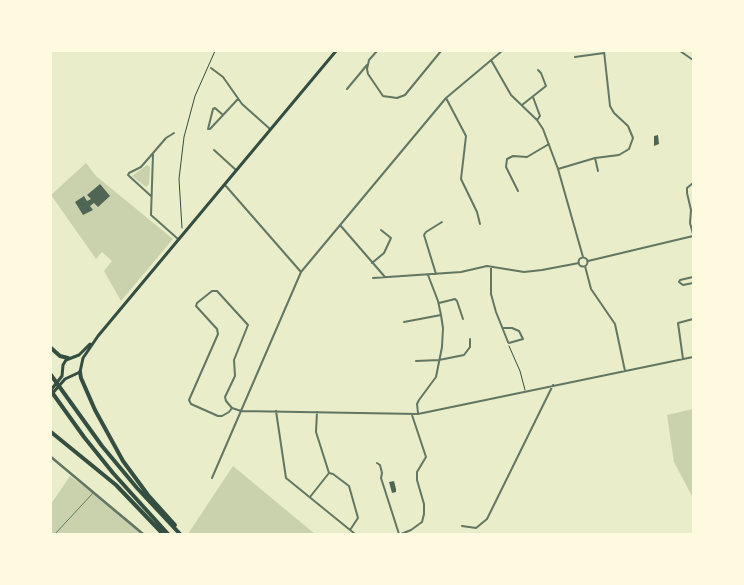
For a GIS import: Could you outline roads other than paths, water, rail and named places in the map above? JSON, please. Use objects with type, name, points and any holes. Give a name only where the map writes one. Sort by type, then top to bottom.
[{"type":"highway","points":[[51,348],[60,356],[68,358]]},
{"type":"highway","points":[[80,372],[96,410],[123,461],[148,496],[181,534]]},
{"type":"highway","points":[[51,375],[102,446],[137,488],[181,534]]},
{"type":"highway","points":[[51,390],[84,437],[113,473],[168,534]]},
{"type":"highway","points":[[51,432],[116,485],[163,534]]},
{"type":"main road","points":[[51,395],[70,376],[80,372],[85,354],[98,336],[336,51]]},
{"type":"main road","points":[[75,358],[98,336]]},
{"type":"main road","points":[[51,390],[62,376],[63,365],[68,358],[75,358],[81,363]]},
{"type":"main road","points":[[64,370],[70,376]]},
{"type":"street","points":[[347,89],[377,51]]},
{"type":"street","points":[[367,65],[370,78],[383,96],[397,98],[405,95],[442,51]]},
{"type":"street","points":[[212,478],[301,272],[446,98],[502,51]]},
{"type":"street","points":[[680,51],[693,60]]},
{"type":"street","points":[[558,169],[595,158],[619,156],[629,149],[633,138],[628,126],[614,113],[610,106],[604,52],[575,57]]},
{"type":"street","points":[[490,60],[504,86],[537,120],[543,129],[558,169],[583,257],[588,261]]},
{"type":"street","points":[[211,68],[223,77],[242,104],[270,129]]},
{"type":"street","points":[[522,106],[546,86],[538,70]]},
{"type":"street","points":[[532,97],[540,116],[537,120]]},
{"type":"street","points":[[446,98],[466,136],[461,179],[480,224]]},
{"type":"street","points":[[223,115],[215,108],[213,109],[208,129],[210,129],[238,99]]},
{"type":"street","points":[[152,196],[128,175],[140,167],[166,138],[174,133]]},
{"type":"street","points":[[518,191],[506,167],[507,159],[513,156],[527,157],[549,144]]},
{"type":"street","points":[[214,150],[236,170]]},
{"type":"street","points":[[153,154],[151,215],[179,239]]},
{"type":"street","points":[[595,158],[598,171]]},
{"type":"street","points":[[625,371],[614,322],[591,289],[585,266],[588,261],[693,235],[687,188],[693,183]]},
{"type":"street","points":[[224,184],[301,272]]},
{"type":"street","points":[[436,274],[424,236],[426,232],[442,222]]},
{"type":"street","points":[[340,225],[385,278]]},
{"type":"street","points":[[372,263],[384,252],[391,238],[381,230]]},
{"type":"street","points":[[579,263],[583,257]]},
{"type":"street","points":[[373,278],[461,272],[491,267],[524,272],[579,263],[585,266]]},
{"type":"street","points":[[491,267],[492,294],[502,328],[509,343],[522,340],[523,336],[519,331],[512,328],[502,328]]},
{"type":"street","points":[[418,414],[417,404],[436,377],[443,328],[439,304],[428,275]]},
{"type":"street","points":[[693,277],[680,280],[679,282],[683,285],[693,283]]},
{"type":"street","points":[[232,408],[229,412],[218,416],[190,402],[218,334],[217,329],[196,306],[212,290],[216,291],[248,325],[234,360],[235,376],[226,397],[232,408],[241,411],[412,415],[693,357]]},
{"type":"street","points":[[439,304],[455,299],[463,319]]},
{"type":"street","points":[[404,322],[441,315]]},
{"type":"street","points":[[682,359],[678,323],[693,319]]},
{"type":"street","points":[[416,361],[439,360],[466,353],[470,347],[470,339]]},
{"type":"street","points":[[462,526],[476,528],[487,519],[553,385]]},
{"type":"street","points":[[276,411],[286,478],[355,534]]},
{"type":"street","points":[[317,412],[316,432],[328,473]]},
{"type":"street","points":[[377,463],[380,465],[381,478],[400,534],[411,530],[422,522],[424,514],[424,504],[417,480],[417,472],[426,457],[412,415]]},
{"type":"street","points":[[51,457],[143,534]]},
{"type":"street","points":[[310,496],[328,473]]},
{"type":"street","points":[[328,473],[333,474],[348,486],[358,518],[350,530]]},
{"type":"lane","points":[[55,534],[93,492]]}]
